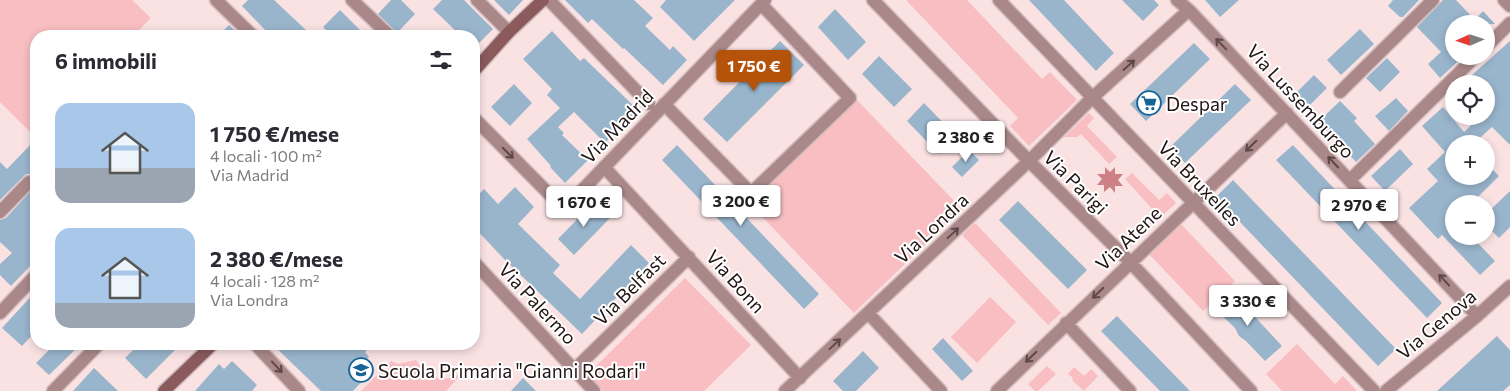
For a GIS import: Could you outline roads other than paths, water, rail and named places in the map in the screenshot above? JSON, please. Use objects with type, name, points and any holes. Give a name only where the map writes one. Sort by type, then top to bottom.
[{"type":"street","points":[[216,0],[246,30]]},
{"type":"street","points":[[352,0],[384,30]]},
{"type":"street","points":[[477,0],[509,32]]},
{"type":"street","points":[[480,64],[509,32],[543,0]]},
{"type":"street","points":[[549,0],[649,104]]},
{"type":"street","name":"Via Parigi","points":[[873,0],[1130,262],[1250,391]]},
{"type":"street","name":"Via Bruxelles","points":[[999,0],[1374,391]]},
{"type":"street","name":"Via Lussemburgo","points":[[1178,0],[1287,113],[1477,316]]},
{"type":"street","points":[[1340,92],[1433,0]]},
{"type":"street","points":[[1504,0],[1510,6]]},
{"type":"street","points":[[664,104],[751,193],[850,98],[763,2]]},
{"type":"street","name":"Via Madrid","points":[[480,124],[564,209],[763,2]]},
{"type":"street","name":"Via Londra","points":[[785,391],[1029,161],[1093,98],[1189,10]]},
{"type":"street","points":[[1495,38],[1510,23]]},
{"type":"street","points":[[1354,176],[1467,65]]},
{"type":"street","name":"Via Atene","points":[[997,391],[1287,113]]},
{"type":"street","name":"Via Bonn","points":[[604,167],[800,378]]},
{"type":"street","points":[[0,212],[29,182]]},
{"type":"street","name":"Via Belfast","points":[[574,370],[689,257]]},
{"type":"street","name":"Via Palermo","points":[[480,268],[594,391]]},
{"type":"street","points":[[0,313],[30,281]]},
{"type":"street","name":"Via Genova","points":[[1386,391],[1477,316],[1510,286]]},
{"type":"street","points":[[868,313],[941,391]]},
{"type":"street","points":[[1066,324],[1130,391]]},
{"type":"street","points":[[54,391],[93,350]]},
{"type":"street","points":[[164,391],[207,350]]},
{"type":"street","points":[[261,350],[299,391]]},
{"type":"place","name":"Despar","points":[[1149,103]]},
{"type":"place","name":"Scuola Primaria \"Gianni Rodari\"","points":[[361,370]]}]
